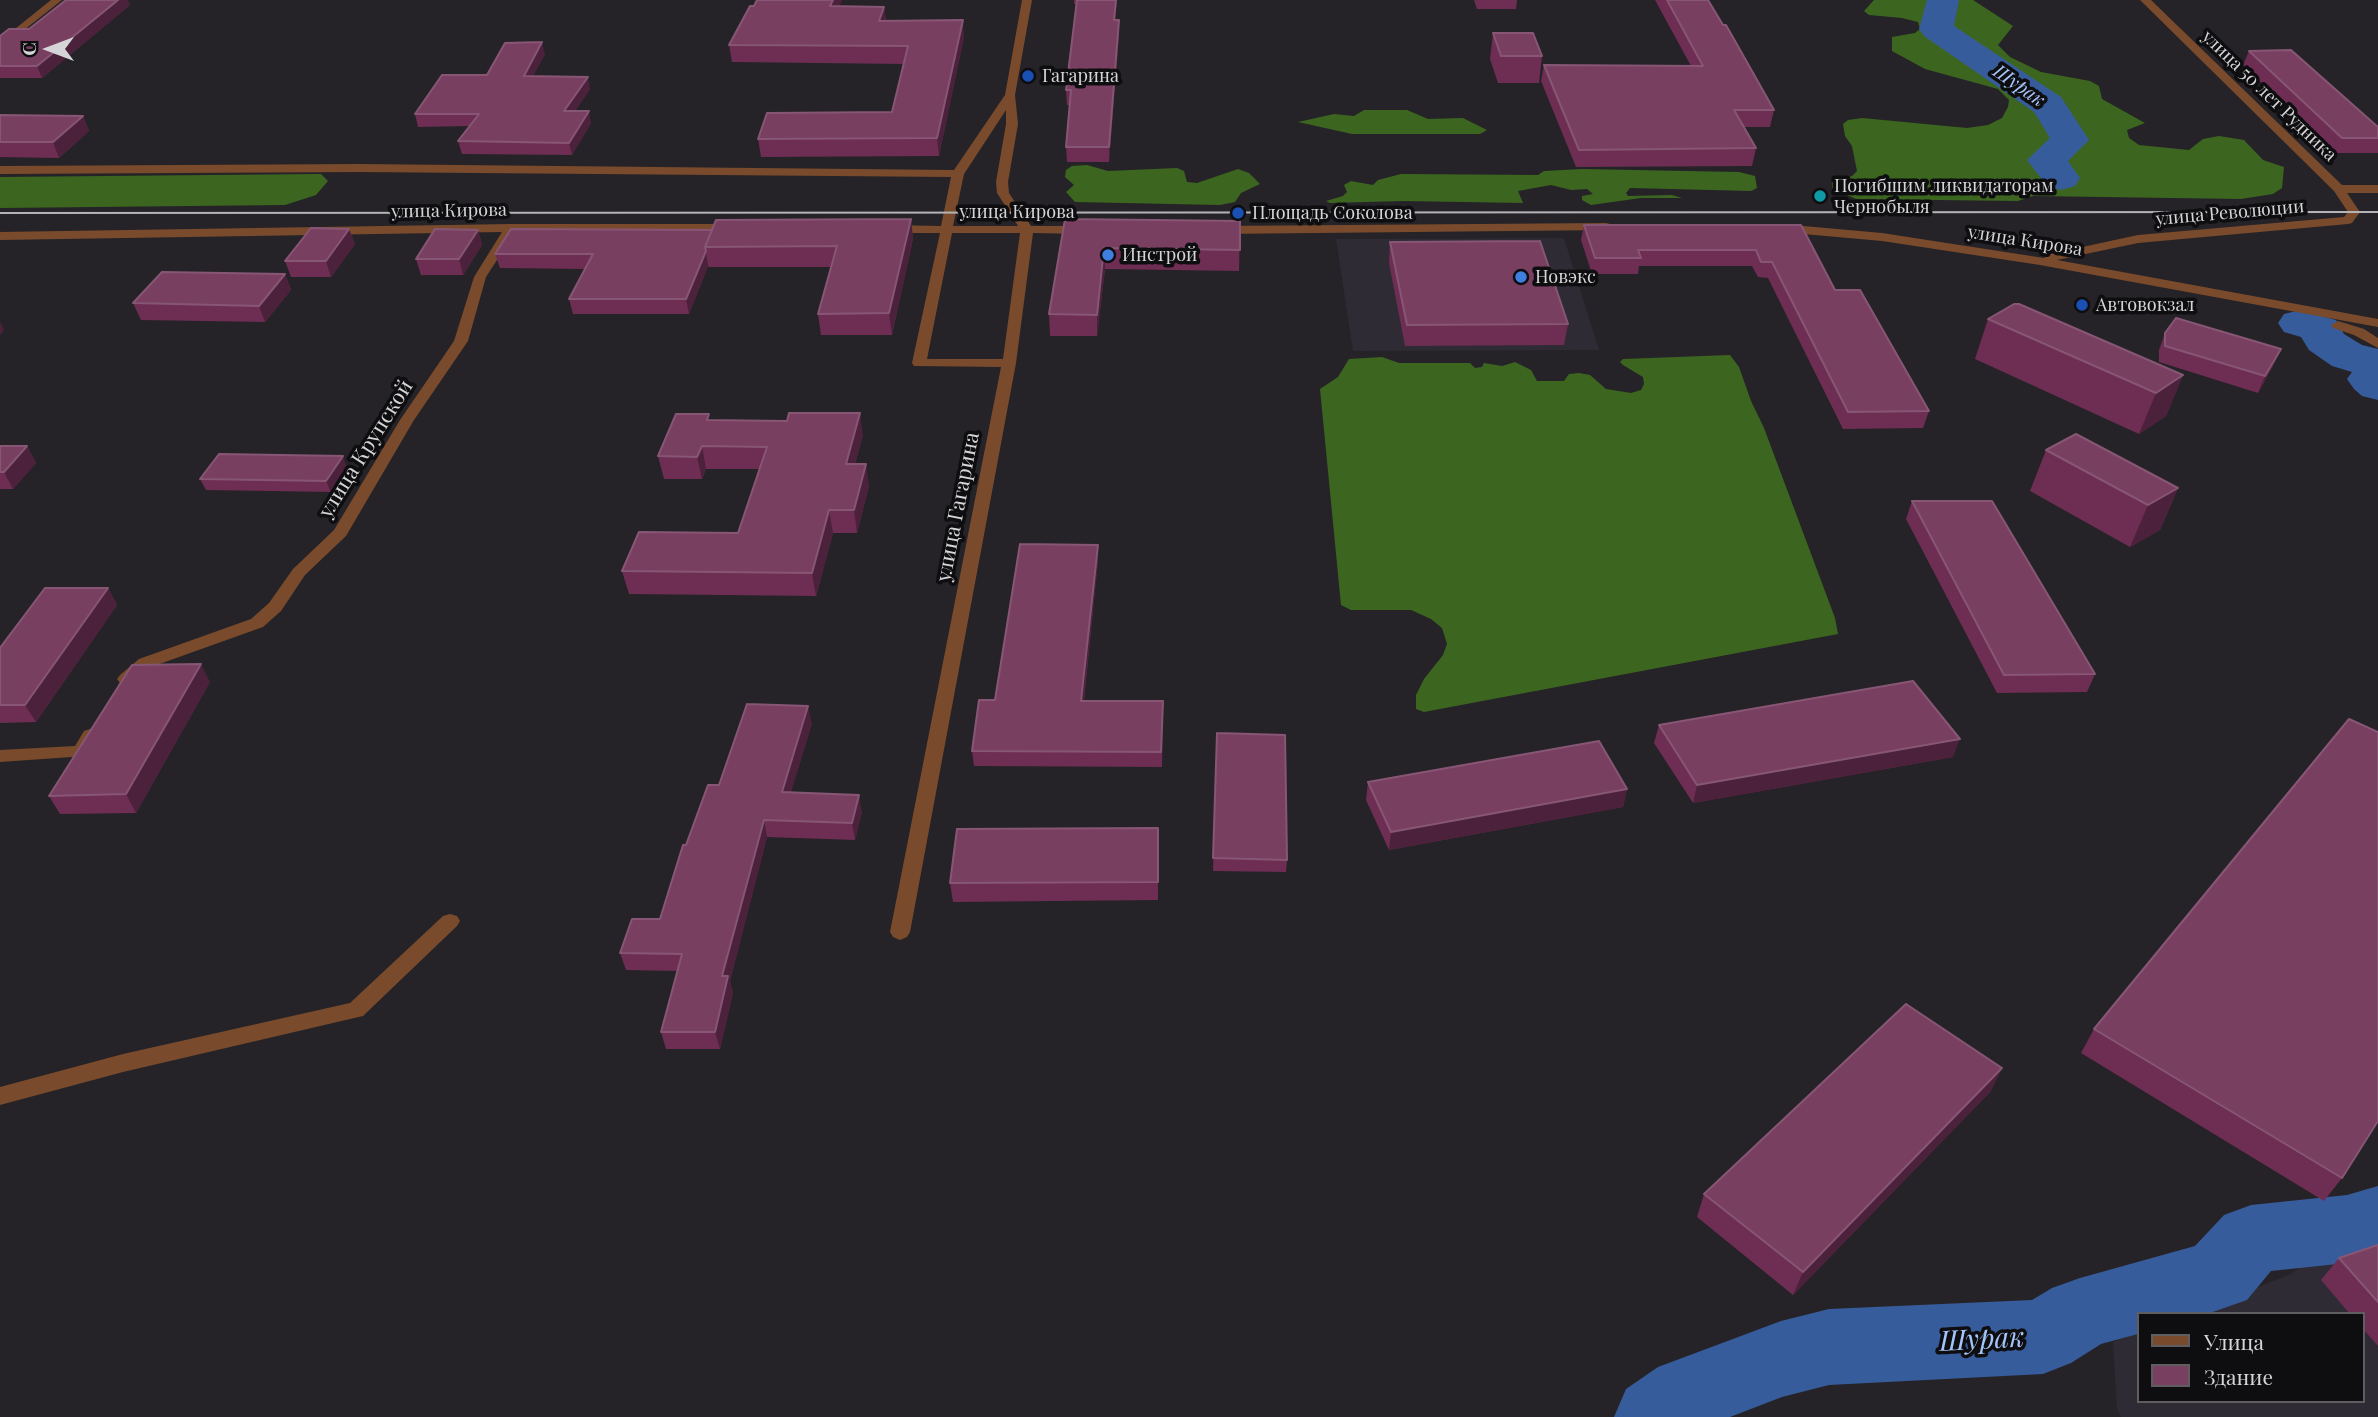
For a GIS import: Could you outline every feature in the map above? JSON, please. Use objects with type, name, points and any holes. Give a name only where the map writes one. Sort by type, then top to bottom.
[{"type":"street","points":[[0,46],[57,0]]},
{"type":"street","points":[[1027,0],[1010,95],[1012,124],[1002,182],[1003,193],[1027,230]]},
{"type":"street","name":"улица 50 лет Рудника","points":[[2145,0],[2339,188]]},
{"type":"street","points":[[1009,363],[919,363],[958,174],[1010,95]]},
{"type":"street","points":[[0,170],[359,168],[958,174]]},
{"type":"street","points":[[2339,188],[2378,189]]},
{"type":"street","name":"улица Революции","points":[[2040,261],[2138,239],[2348,220],[2354,212],[2339,188]]},
{"type":"street","points":[[1206,230],[1624,226]]},
{"type":"street","name":"улица Кирова","points":[[0,236],[511,228],[742,229]]},
{"type":"street","name":"улица Крупской","points":[[114,695],[121,684],[145,663],[257,623],[275,607],[299,572],[340,533],[407,421],[461,341],[480,278],[511,228]]},
{"type":"street","name":"улица Кирова","points":[[1771,228],[1882,237],[2040,261],[2279,304]]},
{"type":"street","name":"улица Кирова","points":[[878,229],[1096,230]]},
{"type":"street","name":"улица Гагарина","points":[[900,932],[1009,363],[1027,230]]},
{"type":"street","points":[[2279,304],[2378,323]]},
{"type":"street","points":[[2279,304],[2359,332],[2378,344]]},
{"type":"street","points":[[0,756],[80,752],[100,718]]},
{"type":"street","points":[[0,1096],[123,1063],[356,1010],[450,921]]},
{"type":"shaded area","points":[[1564,238],[1599,350],[1353,351],[1336,239]]},
{"type":"shaded area","points":[[2378,1231],[2378,1417],[2121,1417],[2117,1409],[2113,1342],[2136,1334],[2136,1403],[2364,1403],[2364,1312],[2193,1312],[2291,1274],[2329,1247]]},
{"type":"green space","points":[[1874,0],[1973,0],[2013,26],[1998,45],[2010,57],[2041,72],[2090,81],[2099,86],[2102,99],[2145,123],[2127,130],[2129,138],[2139,145],[2189,150],[2203,139],[2219,136],[2244,140],[2263,160],[2284,167],[2282,188],[2273,194],[2241,199],[2033,196],[2018,201],[1856,199],[1832,188],[1832,182],[1852,176],[1857,171],[1852,146],[1845,136],[1843,124],[1848,120],[1862,118],[1967,128],[1988,125],[2002,118],[2008,107],[2009,100],[1998,89],[1925,69],[1892,51],[1892,37],[1915,33],[1920,29],[1918,22],[1869,15],[1864,11]]},
{"type":"green space","points":[[1364,110],[1407,110],[1428,119],[1463,118],[1487,130],[1480,134],[1352,134],[1298,122],[1334,114],[1354,116]]},
{"type":"green space","points":[[1087,165],[1108,171],[1177,168],[1184,171],[1187,182],[1197,183],[1238,169],[1249,173],[1260,184],[1241,193],[1235,202],[1220,205],[1075,202],[1066,192],[1074,185],[1065,177],[1066,170],[1072,166]]},
{"type":"green space","points":[[1582,169],[1739,172],[1755,176],[1757,188],[1751,191],[1630,188],[1626,193],[1628,196],[1672,195],[1682,198],[1641,198],[1591,205],[1582,200],[1582,196],[1593,194],[1587,189],[1571,190],[1551,185],[1518,191],[1523,203],[1326,201],[1343,196],[1347,192],[1344,185],[1351,181],[1373,185],[1378,180],[1401,174],[1538,175],[1544,171]]},
{"type":"green space","points":[[321,174],[328,181],[316,195],[285,205],[0,208],[0,177]]},
{"type":"green space","points":[[1730,355],[1739,367],[1764,428],[1835,618],[1838,634],[1424,712],[1416,709],[1416,695],[1424,679],[1443,655],[1447,644],[1442,628],[1431,619],[1411,610],[1351,610],[1341,605],[1320,389],[1338,377],[1349,359],[1382,357],[1399,363],[1470,363],[1475,368],[1482,367],[1484,363],[1502,366],[1515,362],[1531,370],[1537,381],[1564,381],[1569,374],[1579,373],[1590,375],[1606,389],[1631,393],[1641,390],[1643,377],[1623,365],[1620,362],[1623,359]]},
{"type":"building","points":[[66,0],[118,0],[37,66],[0,66],[0,36],[9,29],[29,29]]},
{"type":"building","points":[[757,0],[833,0],[830,6],[884,7],[879,21],[963,20],[937,138],[758,139],[767,113],[892,112],[908,46],[729,45],[750,6],[754,6]]},
{"type":"building","points":[[1077,0],[1116,0],[1114,20],[1119,20],[1109,147],[1066,147],[1071,90],[1066,90]]},
{"type":"building","points":[[1667,0],[1708,0],[1723,25],[1726,25],[1774,110],[1734,110],[1756,148],[1579,150],[1544,65],[1703,66]]},
{"type":"building","points":[[1493,33],[1533,33],[1542,56],[1501,56]]},
{"type":"building","points":[[542,42],[524,76],[588,77],[564,111],[589,111],[569,143],[458,141],[479,114],[415,114],[442,75],[487,75],[505,43]]},
{"type":"building","points":[[2291,50],[2378,127],[2378,138],[2342,138],[2249,51]]},
{"type":"building","points":[[0,115],[83,116],[53,142],[0,142]]},
{"type":"building","points":[[911,219],[889,313],[818,314],[837,246],[705,247],[716,220]]},
{"type":"building","points":[[1065,219],[1240,221],[1240,250],[1104,248],[1097,315],[1049,314]]},
{"type":"building","points":[[1584,225],[1801,225],[1835,290],[1860,290],[1929,411],[1848,412],[1772,262],[1761,262],[1756,250],[1638,250],[1641,258],[1595,258]]},
{"type":"building","points":[[311,228],[349,229],[326,261],[285,261]]},
{"type":"building","points":[[435,229],[478,230],[459,259],[416,259]]},
{"type":"building","points":[[511,229],[712,230],[686,299],[569,299],[593,254],[495,254]]},
{"type":"building","points":[[1540,241],[1568,324],[1407,325],[1390,242]]},
{"type":"building","points":[[162,272],[285,274],[259,306],[133,303]]},
{"type":"building","points":[[2014,304],[2183,375],[2156,393],[1988,319]]},
{"type":"building","points":[[2176,318],[2281,349],[2265,376],[2165,346],[2165,333]]},
{"type":"building","points":[[789,413],[860,413],[846,464],[866,464],[854,510],[829,510],[812,573],[622,571],[639,532],[738,533],[767,447],[702,446],[697,457],[658,456],[676,414],[709,414],[707,420],[787,421]]},
{"type":"building","points":[[2076,434],[2178,488],[2148,505],[2046,450]]},
{"type":"building","points":[[0,446],[27,446],[4,472],[0,472]]},
{"type":"building","points":[[219,454],[343,456],[326,481],[200,479]]},
{"type":"building","points":[[1912,501],[1992,501],[2095,674],[2004,675]]},
{"type":"building","points":[[1020,544],[1098,545],[1081,701],[1163,701],[1161,752],[972,751],[979,700],[995,700]]},
{"type":"building","points":[[45,588],[108,588],[25,705],[0,705],[0,648]]},
{"type":"building","points":[[201,664],[126,794],[49,796],[132,665]]},
{"type":"building","points":[[1913,681],[1960,739],[1697,785],[1659,725]]},
{"type":"building","points":[[747,704],[808,706],[782,792],[859,795],[852,823],[764,820],[722,976],[728,976],[715,1032],[661,1032],[682,954],[620,953],[632,919],[660,919],[683,845],[686,845],[708,785],[719,785]]},
{"type":"building","points":[[2349,719],[2378,732],[2378,1121],[2342,1178],[2094,1029]]},
{"type":"building","points":[[1217,733],[1285,735],[1287,860],[1213,858]]},
{"type":"building","points":[[1599,741],[1627,789],[1391,832],[1368,782]]},
{"type":"building","points":[[1158,828],[1158,882],[950,883],[957,829]]},
{"type":"building","points":[[1906,1004],[2002,1068],[1803,1272],[1704,1194]]},
{"type":"building","points":[[2378,1245],[2378,1302],[2339,1258]]},
{"type":"waterway","name":"Шурак","points":[[1943,0],[1936,29],[2048,105],[2070,140],[2046,160],[2061,178]]},
{"type":"waterway","name":"Шурак","points":[[2300,323],[2320,329],[2325,341],[2348,356],[2363,359],[2374,366],[2377,374],[2370,379],[2378,386]]},
{"type":"waterway","name":"Шурак","points":[[1655,1417],[1687,1395],[1781,1359],[1829,1347],[2043,1337],[2080,1314],[2219,1275],[2251,1239],[2347,1229],[2378,1219]]},
{"type":"tram line","points":[[0,213],[2378,212]]},
{"type":"place","name":"Гагарина","points":[[1028,76]]},
{"type":"place","name":"Погибшим ликвидаторам Чернобыля","points":[[1820,196]]},
{"type":"place","name":"Площадь Соколова","points":[[1238,213]]},
{"type":"place","name":"Инстрой","points":[[1108,255]]},
{"type":"place","name":"Новэкс","points":[[1521,277]]},
{"type":"place","name":"Автовокзал","points":[[2082,305]]}]
